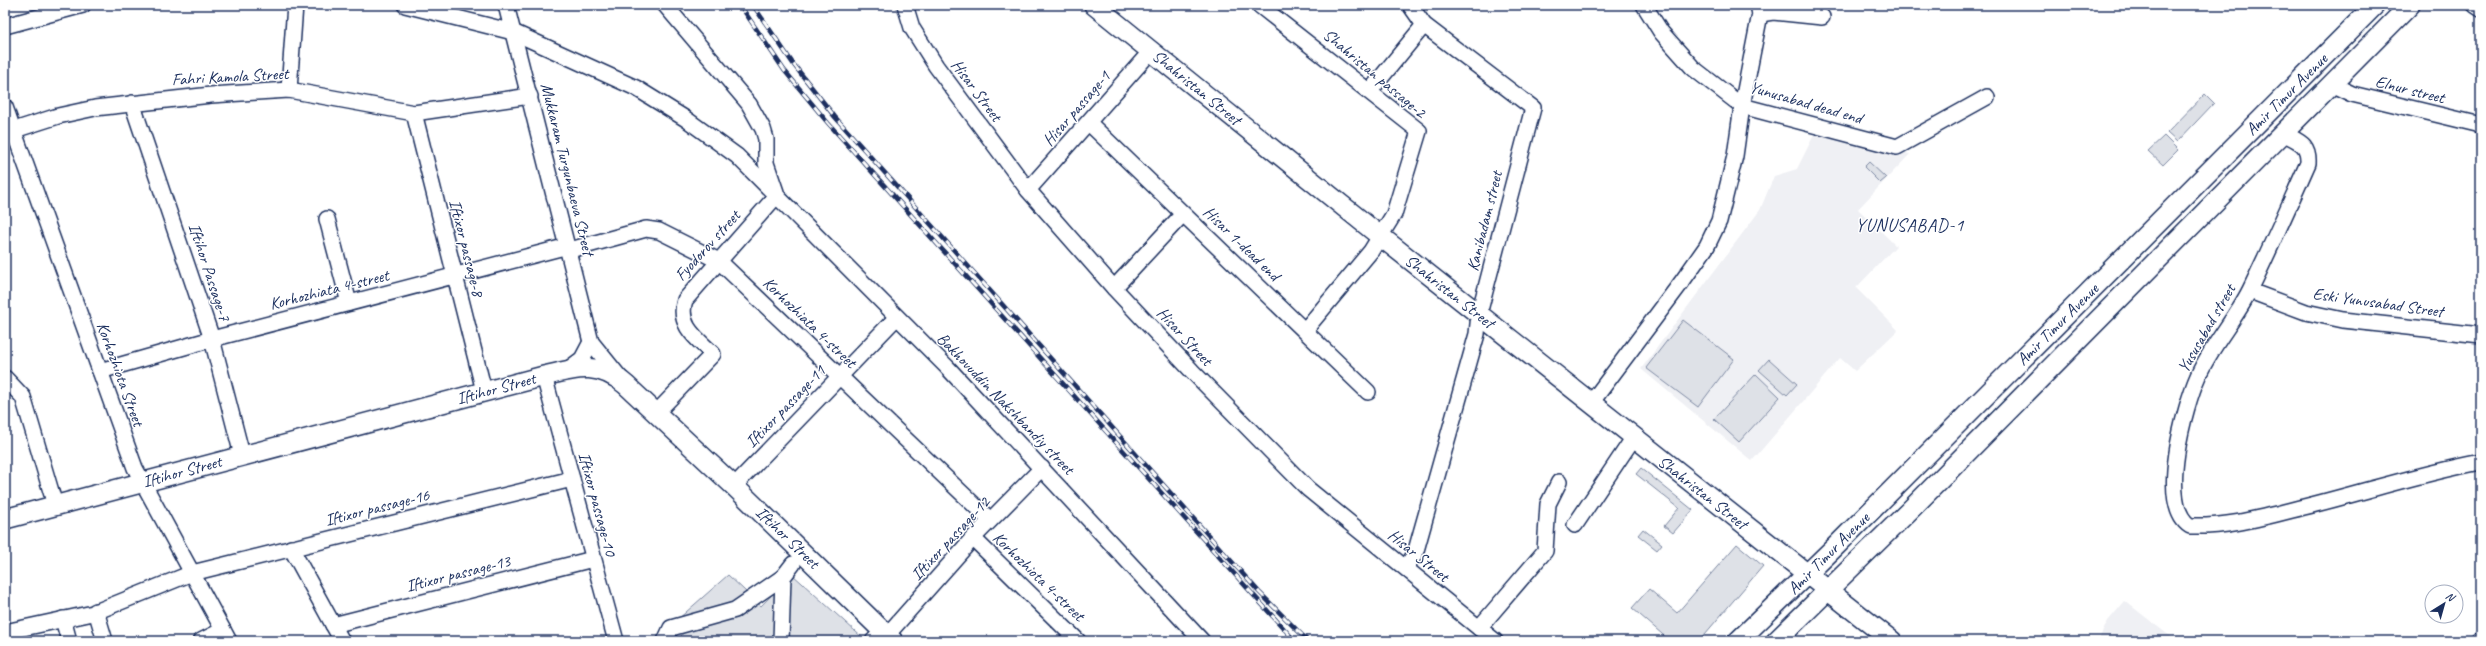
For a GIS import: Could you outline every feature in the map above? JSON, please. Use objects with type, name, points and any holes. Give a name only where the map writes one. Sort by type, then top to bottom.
[{"type":"main road","name":"Shahristan Street","points":[[1095,5],[1380,236],[1591,403],[1629,443],[1807,574],[1892,641]]},
{"type":"main road","name":"Amir Timur Avenue","points":[[1738,641],[1807,574],[2375,5]]},
{"type":"main road","name":"Amir Timur Avenue","points":[[1776,641],[1911,509],[2410,5]]},
{"type":"main road","name":"Iftihor Street","points":[[5,519],[484,391],[566,371],[598,369],[608,372],[626,385],[734,486],[884,637]]},
{"type":"main road","points":[[1890,491],[1911,509]]},
{"type":"street","points":[[5,26],[83,5]]},
{"type":"street","points":[[289,90],[295,5]]},
{"type":"street","name":"Bakhovuddin Nakshbandiy street","points":[[405,5],[513,32],[636,88],[686,118],[737,156],[946,367],[1202,641]]},
{"type":"street","name":"Mukkaram Turgunbaeva Street","points":[[506,5],[569,248],[591,342],[626,385]]},
{"type":"street","points":[[665,5],[750,104],[763,129],[766,139],[766,163],[777,195]]},
{"type":"street","name":"Hisar Street","points":[[905,5],[912,28],[922,46],[1028,190],[1114,288],[1192,371],[1308,489],[1406,567],[1495,641]]},
{"type":"street","name":"Shahristan passage-2","points":[[1259,5],[1419,131],[1394,214],[1380,236]]},
{"type":"street","name":"Kanibadam street","points":[[1406,567],[1415,554],[1477,334],[1479,314],[1533,108],[1424,25],[1410,5]]},
{"type":"street","name":"Yunusabad dead end","points":[[1644,5],[1661,32],[1693,68],[1742,106],[1897,147],[1987,97]]},
{"type":"street","points":[[2475,5],[2481,9]]},
{"type":"street","points":[[1591,403],[1707,246],[1719,221],[1735,156],[1759,9],[1773,12],[1822,17]]},
{"type":"street","points":[[1370,91],[1424,25]]},
{"type":"street","name":"Hisar passage-1","points":[[1028,190],[1089,123],[1152,50]]},
{"type":"street","name":"Elnur street","points":[[2331,84],[2352,94],[2481,125]]},
{"type":"street","name":"Fahri Kamola Street","points":[[9,131],[58,116],[132,103],[211,95],[289,90],[414,113],[530,96]]},
{"type":"street","name":"Iftihor Passage-7","points":[[132,103],[212,339],[242,455]]},
{"type":"street","name":"Korhozhiota Street","points":[[5,107],[9,131],[135,468],[226,635]]},
{"type":"street","name":"Iftixor passage-8","points":[[414,113],[484,391]]},
{"type":"street","name":"Hisar 1-dead end","points":[[1089,123],[1368,392]]},
{"type":"street","name":"Yususabad street","points":[[2283,133],[2304,145],[2309,152],[2308,163],[2250,291],[2198,375],[2183,417],[2174,490],[2177,504],[2185,523],[2190,526],[2230,525],[2360,494],[2448,468],[2481,462]]},
{"type":"street","name":"Fyodorov street","points":[[656,413],[713,354],[692,335],[685,325],[682,316],[683,307],[688,294],[777,195]]},
{"type":"street","points":[[1114,288],[1183,214]]},
{"type":"street","points":[[327,219],[349,303]]},
{"type":"street","name":"Korhozhiаta 4-street","points":[[100,371],[212,339],[455,276],[646,229],[659,231],[719,261],[990,520]]},
{"type":"street","points":[[1305,330],[1371,251],[1380,236]]},
{"type":"street","name":"Eski Yunusabad Street","points":[[2250,291],[2306,312],[2343,320],[2481,335]]},
{"type":"street","name":"Iftixor passage-11","points":[[734,486],[896,318]]},
{"type":"street","points":[[566,371],[582,359],[591,342]]},
{"type":"street","name":"Iftixor passage-10","points":[[544,376],[616,641]]},
{"type":"street","points":[[5,378],[22,397],[55,505]]},
{"type":"street","points":[[1575,525],[1629,443]]},
{"type":"street","name":"Iftixor passage-12","points":[[884,637],[973,538],[1042,468]]},
{"type":"street","name":"Iftixor passage-16","points":[[192,572],[572,479]]},
{"type":"street","points":[[1479,628],[1545,551],[1548,504],[1559,482]]},
{"type":"street","name":"Korhozhiota 4-street","points":[[973,538],[1078,641]]},
{"type":"street","points":[[291,548],[342,641]]},
{"type":"street","name":"Iftixor passage-13","points":[[333,625],[593,559]]},
{"type":"street","points":[[665,641],[671,628],[735,610],[783,577],[793,564]]},
{"type":"street","points":[[5,632],[96,611],[192,572]]},
{"type":"street","points":[[781,641],[783,577]]},
{"type":"street","points":[[96,611],[105,641]]},
{"type":"street","points":[[63,619],[69,641]]},
{"type":"street","points":[[201,641],[226,635]]},
{"type":"shaded area","points":[[2205,94],[2214,103],[2177,142],[2167,133]]},
{"type":"shaded area","points":[[1816,131],[1910,154],[1858,209],[1896,246],[1856,288],[1898,330],[1855,371],[1840,358],[1752,461],[1641,369],[1760,210],[1774,176],[1797,169]]},
{"type":"shaded area","points":[[2164,136],[2178,150],[2163,165],[2148,151]]},
{"type":"shaded area","points":[[1869,162],[1886,178],[1880,183],[1864,167]]},
{"type":"shaded area","points":[[1683,320],[1734,359],[1698,407],[1646,368]]},
{"type":"shaded area","points":[[1769,359],[1797,384],[1787,395],[1759,370]]},
{"type":"shaded area","points":[[1756,374],[1780,397],[1739,442],[1714,419]]},
{"type":"shaded area","points":[[1641,468],[1693,510],[1673,533],[1664,526],[1679,508],[1636,474]]},
{"type":"shaded area","points":[[1643,529],[1662,544],[1657,550],[1638,535]]},
{"type":"shaded area","points":[[1737,544],[1763,566],[1699,641],[1670,641],[1632,608],[1649,589],[1677,613]]},
{"type":"shaded area","points":[[792,574],[866,641],[678,641],[686,628],[677,620],[728,575],[761,606]]},
{"type":"shaded area","points":[[2125,601],[2176,641],[2098,641],[2108,621]]},
{"type":"railway","points":[[740,5],[784,70],[828,123],[1295,641]]},
{"type":"railway","points":[[753,5],[794,65],[835,117],[1259,592],[1308,641]]},
{"type":"district","name":"YUNUSABAD-1","points":[[1910,225]]}]
